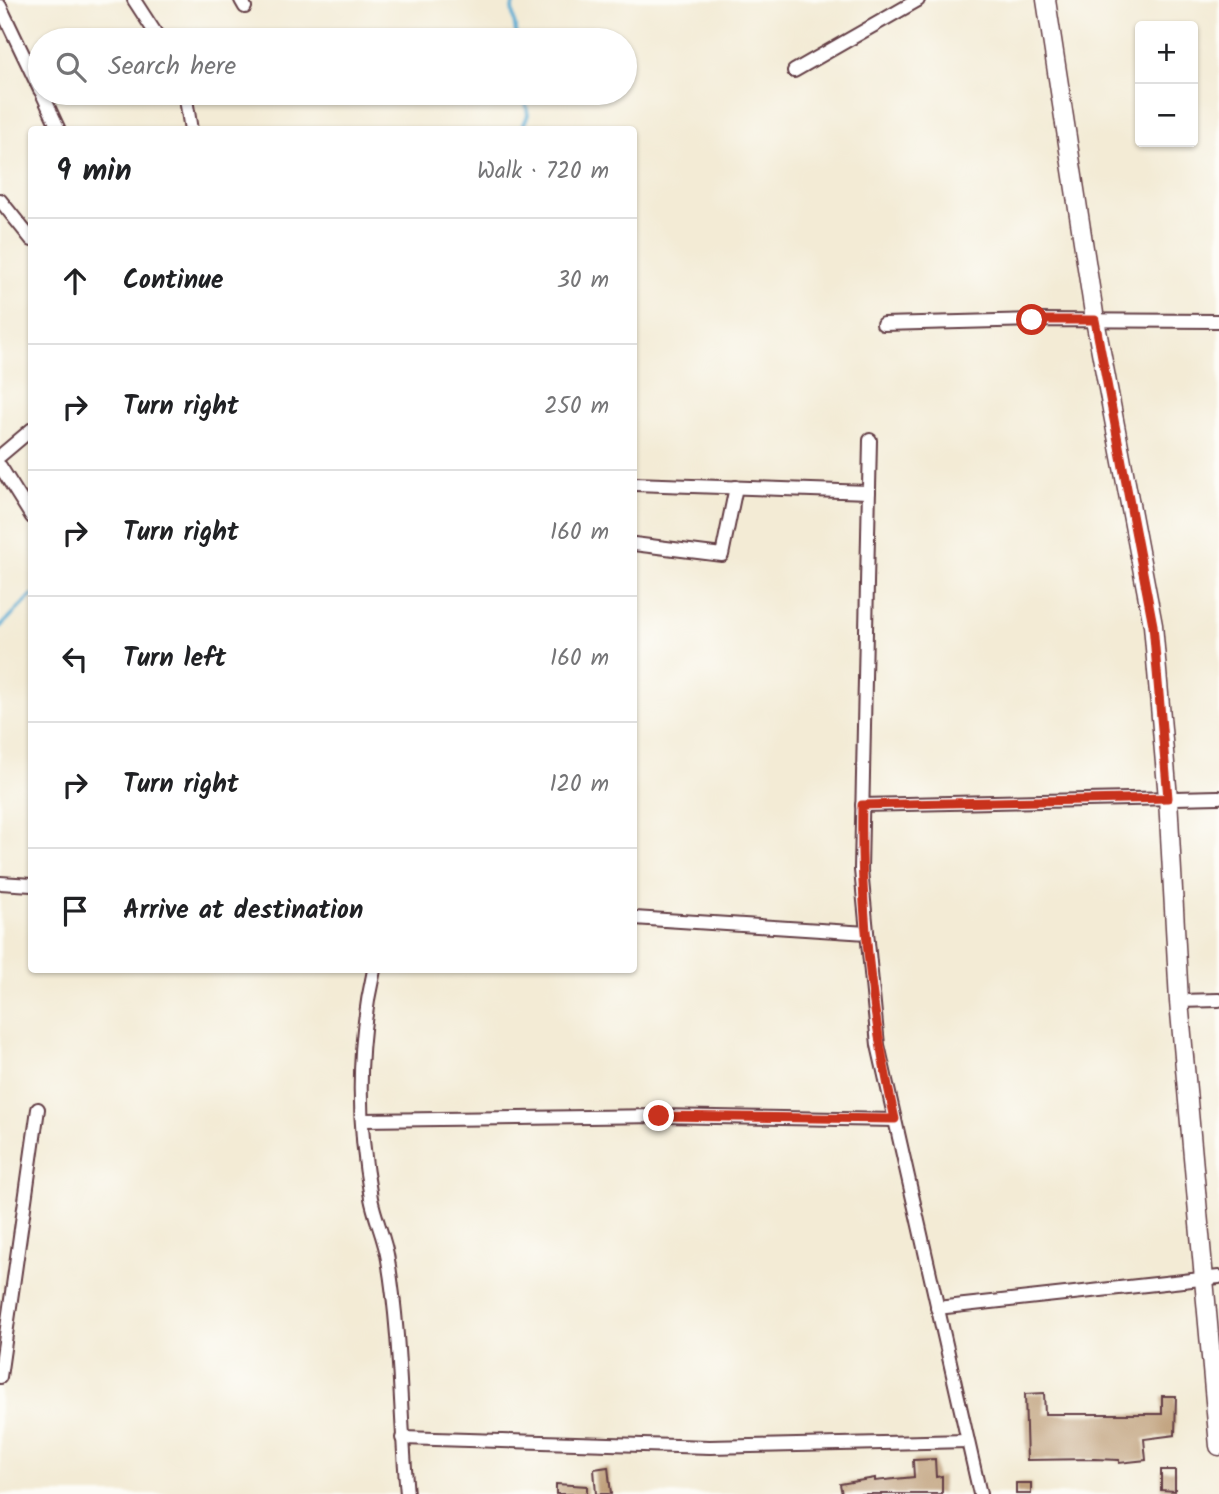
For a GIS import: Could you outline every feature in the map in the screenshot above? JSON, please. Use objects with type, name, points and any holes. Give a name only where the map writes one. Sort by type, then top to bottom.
[{"type":"street","points":[[794,71],[918,0]]},
{"type":"street","points":[[1046,0],[1095,320],[1153,625],[1168,798],[1179,1001],[1212,1277],[1219,1446]]},
{"type":"street","points":[[136,1],[152,28]]},
{"type":"street","points":[[0,6],[28,64]]},
{"type":"street","points":[[48,105],[58,126]]},
{"type":"street","points":[[187,105],[190,126]]},
{"type":"street","points":[[0,200],[28,235]]},
{"type":"street","points":[[883,324],[1095,320],[1219,321]]},
{"type":"street","points":[[0,456],[28,432]]},
{"type":"street","points":[[870,440],[861,870],[878,1045],[980,1494]]},
{"type":"street","points":[[0,466],[28,511]]},
{"type":"street","points":[[637,484],[869,492]]},
{"type":"street","points":[[637,544],[722,555],[736,487]]},
{"type":"street","points":[[862,805],[1219,797]]},
{"type":"street","points":[[0,883],[28,885]]},
{"type":"street","points":[[637,918],[867,933]]},
{"type":"street","points":[[374,973],[360,1069],[362,1120],[371,1199],[388,1257],[397,1335],[407,1494]]},
{"type":"street","points":[[1179,1001],[1219,1000]]},
{"type":"street","points":[[0,1377],[38,1109]]},
{"type":"street","points":[[362,1120],[659,1116],[895,1119]]},
{"type":"street","points":[[937,1308],[1212,1277]]},
{"type":"street","points":[[402,1438],[709,1447],[968,1441]]},
{"type":"building","points":[[1044,1393],[1045,1414],[1162,1414],[1162,1396],[1176,1396],[1175,1435],[1144,1439],[1146,1460],[1119,1463],[1119,1460],[1094,1459],[1027,1460],[1025,1394]]},
{"type":"building","points":[[935,1459],[936,1477],[942,1476],[942,1494],[842,1494],[840,1484],[875,1478],[875,1481],[914,1477],[913,1460]]},
{"type":"building","points":[[608,1467],[611,1494],[596,1494],[594,1469]]},
{"type":"building","points":[[1161,1470],[1175,1470],[1175,1491],[1161,1490]]},
{"type":"building","points":[[1016,1483],[1031,1483],[1031,1494],[1016,1494]]},
{"type":"building","points":[[556,1484],[587,1486],[587,1494],[556,1494]]},
{"type":"waterway","points":[[515,0],[512,8],[515,28]]},
{"type":"waterway","points":[[523,126],[528,115],[526,105]]},
{"type":"waterway","points":[[0,627],[28,599]]},
{"type":"route","points":[[659,1116],[895,1119],[878,1045],[861,870],[862,805],[1168,798],[1153,625],[1095,320],[1032,320]]}]
